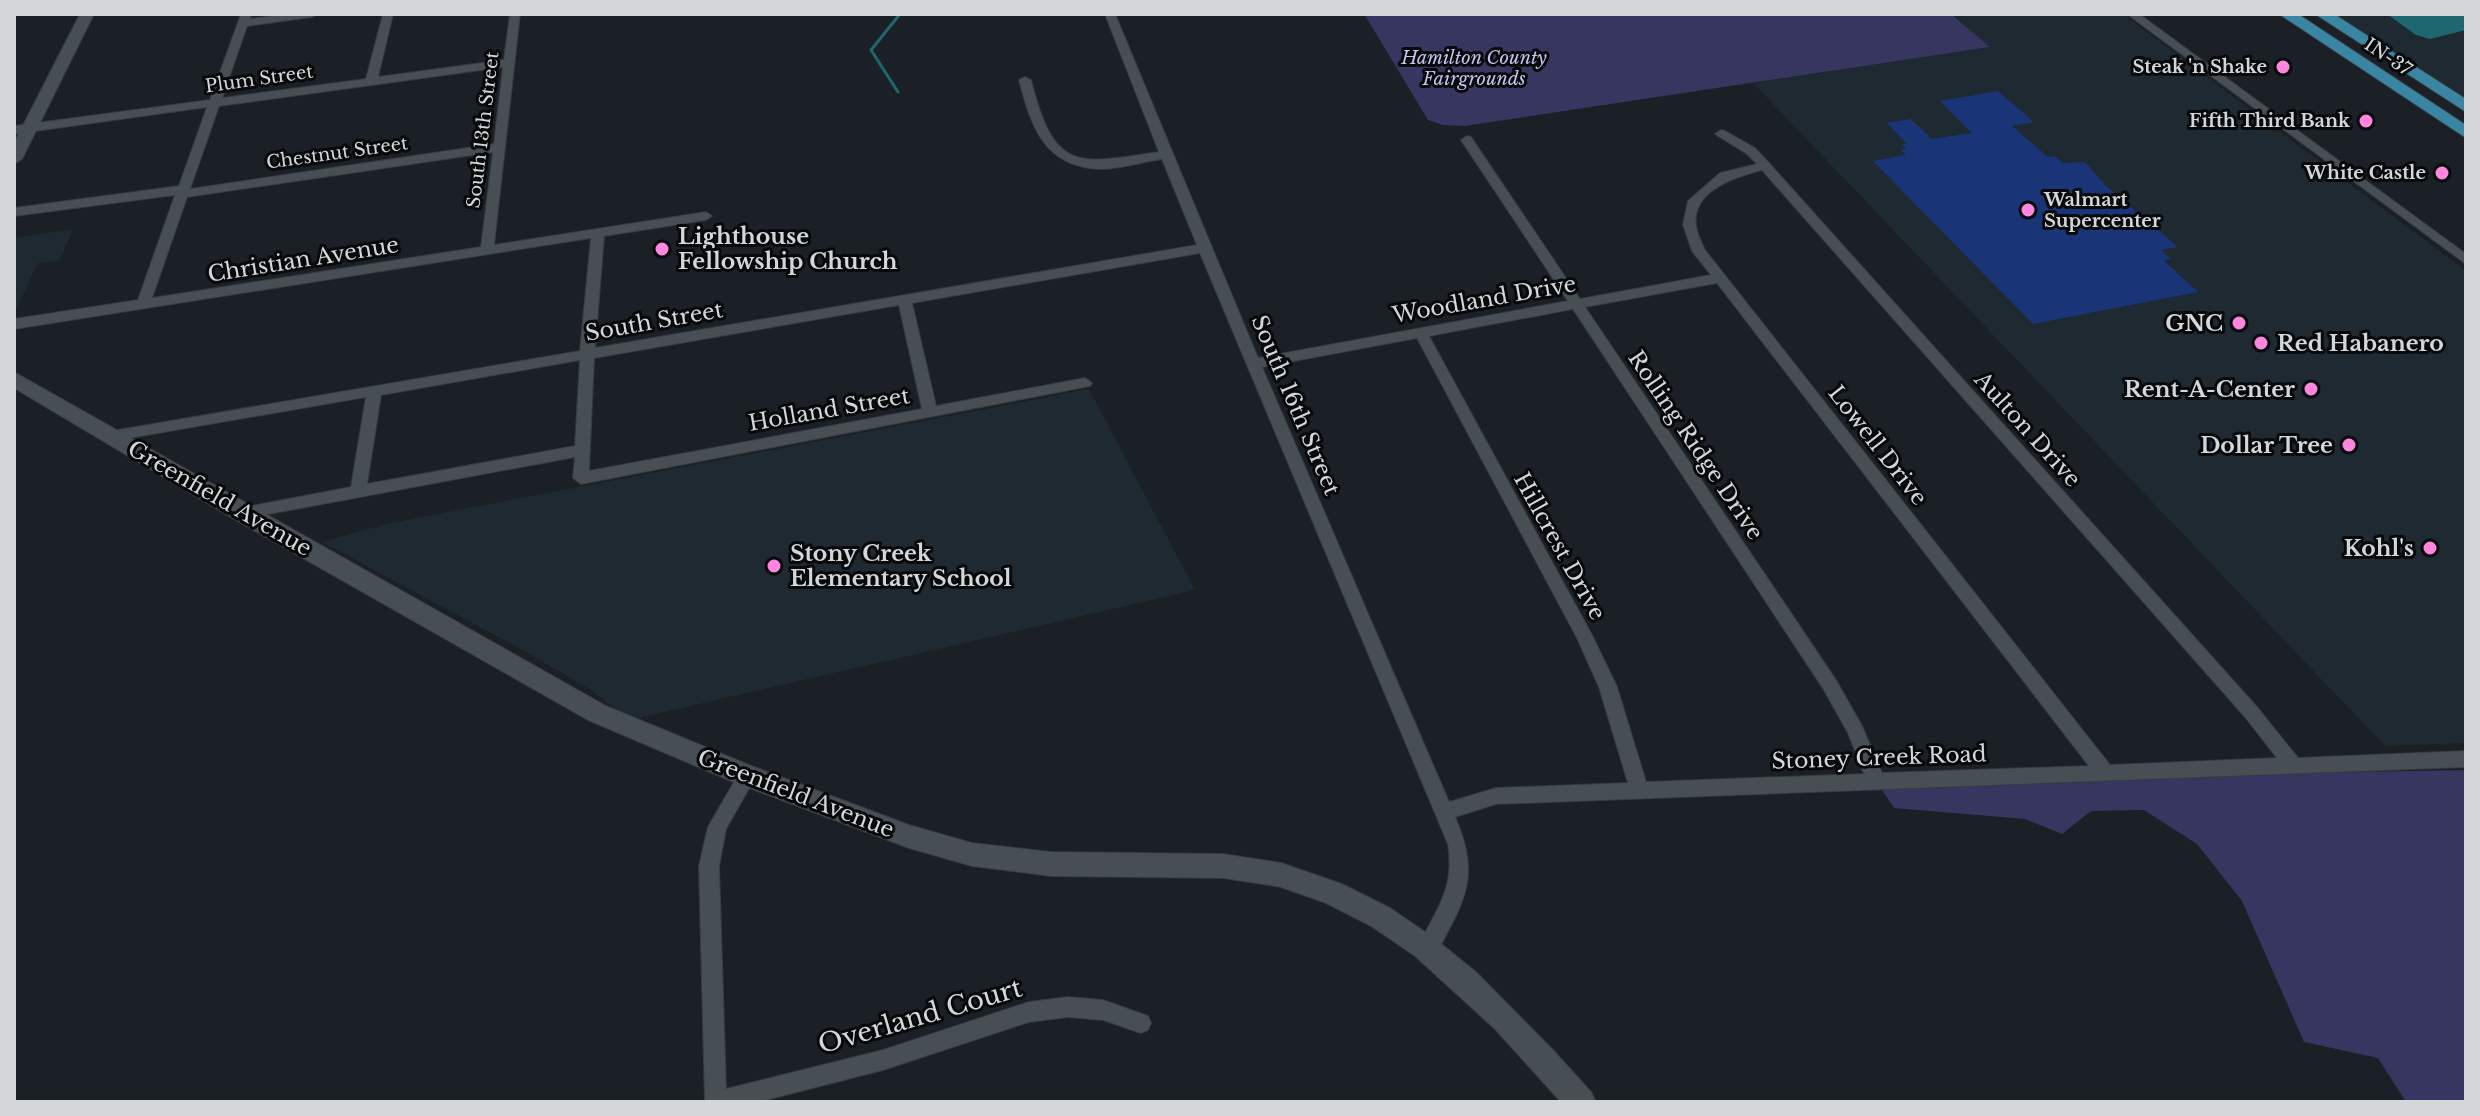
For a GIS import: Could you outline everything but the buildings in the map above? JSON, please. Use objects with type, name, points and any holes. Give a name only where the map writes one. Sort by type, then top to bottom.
[{"type":"highway","name":"IN-37","points":[[2287,14],[2466,133]]},
{"type":"highway","name":"IN-37","points":[[2323,14],[2466,107]]},
{"type":"main road","points":[[14,159],[22,129],[87,14]]},
{"type":"main road","name":"Greenfield Avenue","points":[[16,378],[242,513],[597,713],[747,776],[906,835],[992,858],[1074,864],[1166,863],[1256,871],[1317,887],[1372,910],[1428,948],[1481,993],[1581,1102]]},
{"type":"street","points":[[143,304],[244,18],[312,14]]},
{"type":"street","points":[[371,82],[388,14]]},
{"type":"street","name":"South 13th Street","points":[[487,250],[515,14]]},
{"type":"street","name":"South 16th Street","points":[[1110,14],[1204,248],[1444,812]]},
{"type":"street","points":[[2132,14],[2466,261]]},
{"type":"street","name":"Plum Street","points":[[22,129],[509,63]]},
{"type":"street","points":[[1025,80],[1035,119],[1057,151],[1067,159],[1100,165],[1166,155]]},
{"type":"street","name":"Aulton Drive","points":[[1721,134],[1751,151],[1765,166],[2251,712],[2293,765]]},
{"type":"street","name":"Rolling Ridge Drive","points":[[1467,140],[1830,685],[1856,731],[1876,781]]},
{"type":"street","name":"Chestnut Street","points":[[14,212],[499,147]]},
{"type":"street","name":"Lowell Drive","points":[[1765,166],[1724,176],[1694,201],[1689,225],[1693,240],[2105,772]]},
{"type":"street","name":"Christian Avenue","points":[[14,324],[706,216]]},
{"type":"street","points":[[242,513],[582,450],[598,234]]},
{"type":"street","name":"South Street","points":[[112,436],[1204,248]]},
{"type":"street","name":"Woodland Drive","points":[[1255,363],[1720,278]]},
{"type":"street","points":[[905,300],[930,413]]},
{"type":"street","name":"Hillcrest Drive","points":[[1421,333],[1585,637],[1613,702],[1639,790]]},
{"type":"street","name":"Holland Street","points":[[582,450],[581,478],[1085,383]]},
{"type":"street","points":[[358,490],[374,392]]},
{"type":"street","name":"Stoney Creek Road","points":[[1444,812],[1486,797],[2466,759]]},
{"type":"street","points":[[716,1102],[709,866],[717,827],[747,776]]},
{"type":"street","points":[[1428,948],[1456,897],[1461,880],[1457,846],[1444,812]]},
{"type":"street","name":"Overland Court","points":[[716,1102],[883,1060],[1029,1012],[1068,1007],[1103,1010],[1141,1023]]},
{"type":"shaded area","points":[[1952,14],[2123,14],[2466,271],[2466,743],[2385,746],[1753,83],[1989,47]]},
{"type":"shaded area","points":[[2331,14],[2466,14],[2466,102]]},
{"type":"shaded area","points":[[73,229],[60,260],[38,263],[14,314],[14,238]]},
{"type":"shaded area","name":"Stony Creek Elementary School","points":[[1089,389],[1195,590],[638,718],[618,711],[591,690],[519,648],[322,542],[386,524]]},
{"type":"green space","name":"Hamilton County Fairgrounds","points":[[1359,14],[1951,14],[1990,47],[1465,126],[1443,125],[1428,120],[1366,17]]},
{"type":"green space","points":[[2466,770],[2466,1102],[2406,1102],[2378,1058],[2304,1042],[2242,901],[2197,844],[2144,810],[2091,811],[2062,834],[2025,819],[1894,808],[1876,781]]},
{"type":"water","points":[[2387,14],[2466,14],[2466,30],[2430,39],[2416,35]]},
{"type":"waterway","points":[[898,92],[871,50],[900,14]]},
{"type":"place","name":"Steak 'n Shake","points":[[2283,67]]},
{"type":"place","name":"Fifth Third Bank","points":[[2366,121]]},
{"type":"place","name":"White Castle","points":[[2442,173]]},
{"type":"place","name":"Walmart Supercenter","points":[[2028,210]]},
{"type":"place","name":"Lighthouse Fellowship Church","points":[[662,249]]},
{"type":"place","name":"GNC","points":[[2239,323]]},
{"type":"place","name":"Red Habanero","points":[[2261,343]]},
{"type":"place","name":"Rent-A-Center","points":[[2311,389]]},
{"type":"place","name":"Dollar Tree","points":[[2349,445]]},
{"type":"place","name":"Kohl's","points":[[2430,548]]},
{"type":"place","name":"Stony Creek Elementary School","points":[[774,566]]}]
